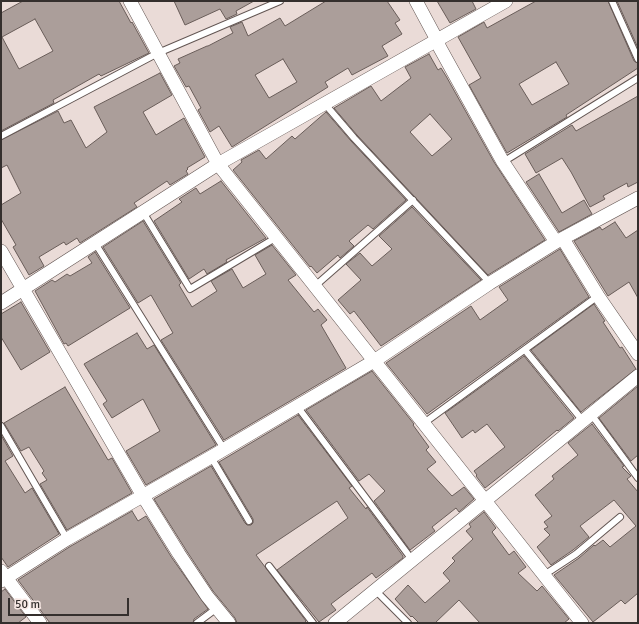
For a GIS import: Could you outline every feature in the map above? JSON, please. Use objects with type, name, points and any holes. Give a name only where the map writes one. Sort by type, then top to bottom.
[{"type":"street","points":[[130,1],[218,164],[486,500],[582,623]]},
{"type":"street","points":[[416,1],[440,48],[503,162],[638,354]]},
{"type":"street","points":[[1,303],[218,164],[506,1]]},
{"type":"street","points":[[40,623],[3,577],[374,361],[490,283],[559,240],[638,198]]},
{"type":"street","points":[[1,251],[143,496],[193,577],[229,623]]},
{"type":"street","points":[[335,623],[413,561],[638,376]]},
{"type":"lane","points":[[1,136],[158,53],[265,4],[280,1]]},
{"type":"lane","points":[[612,1],[638,59]]},
{"type":"lane","points":[[503,162],[638,78]]},
{"type":"lane","points":[[325,104],[354,138],[490,283]]},
{"type":"lane","points":[[315,286],[413,200]]},
{"type":"lane","points":[[143,212],[190,289],[276,237]]},
{"type":"lane","points":[[95,242],[224,449]]},
{"type":"lane","points":[[424,423],[598,296]]},
{"type":"lane","points":[[524,350],[587,418],[638,478]]},
{"type":"lane","points":[[297,406],[413,561]]},
{"type":"lane","points":[[1,426],[67,539]]},
{"type":"lane","points":[[211,457],[249,521]]},
{"type":"lane","points":[[544,574],[576,554],[620,517]]},
{"type":"lane","points":[[270,566],[313,623]]},
{"type":"lane","points":[[375,590],[408,623]]},
{"type":"lane","points":[[197,623],[217,608]]},
{"type":"building","points":[[23,1],[119,1],[149,53],[101,76],[99,74],[53,100],[54,103],[1,131],[1,13]],"holes":[[[35,19],[53,51],[19,69],[2,37]]]},
{"type":"building","points":[[174,1],[254,1],[236,11],[237,14],[226,19],[220,9],[185,25]]},
{"type":"building","points":[[326,1],[387,1],[400,20],[395,23],[402,34],[382,46],[388,56],[352,75],[348,68],[325,82],[328,87],[232,147],[219,126],[210,132],[198,110],[201,108],[189,86],[186,87],[174,66],[180,63],[178,59],[233,33],[230,27],[242,22],[248,36],[280,18],[285,26]],"holes":[[[283,59],[297,82],[269,98],[255,75]]]},
{"type":"building","points":[[437,1],[472,1],[476,9],[450,23]]},
{"type":"building","points":[[536,1],[608,1],[634,61],[638,63],[638,68],[566,115],[567,117],[507,153],[469,85],[481,78],[458,37],[484,22],[487,28]],"holes":[[[556,62],[569,84],[532,105],[519,84]]]},
{"type":"building","points":[[617,1],[638,1],[638,48]]},
{"type":"building","points":[[429,54],[438,70],[441,68],[494,162],[545,240],[488,275],[357,135],[334,108],[371,86],[381,101],[411,78],[405,67]],"holes":[[[430,114],[452,139],[432,156],[410,132]]]},
{"type":"building","points":[[160,73],[172,95],[143,112],[156,135],[184,118],[205,157],[187,168],[188,169],[186,171],[188,174],[170,185],[167,181],[134,203],[137,207],[80,243],[77,238],[66,245],[64,242],[39,257],[44,266],[29,275],[13,247],[16,245],[1,219],[1,205],[21,193],[7,165],[1,168],[1,140],[58,111],[64,123],[71,120],[86,148],[107,132],[94,107]]},
{"type":"building","points":[[638,96],[638,182],[628,187],[627,183],[603,196],[605,199],[590,207],[562,158],[536,173],[525,154],[572,125],[576,131]]},
{"type":"building","points":[[326,112],[406,200],[373,229],[368,225],[349,241],[354,246],[340,258],[338,255],[317,273],[311,266],[310,267],[233,170],[242,162],[241,160],[259,150],[266,159],[292,136],[295,139]]},
{"type":"building","points":[[539,174],[562,213],[584,200],[592,214],[559,232],[526,182]]},
{"type":"building","points":[[221,181],[266,238],[226,260],[227,262],[207,274],[204,269],[189,279],[154,221],[182,202],[179,199],[196,188],[200,194]]},
{"type":"building","points":[[412,207],[481,280],[381,346],[354,311],[350,314],[338,300],[361,280],[346,264],[360,253],[372,266],[392,249],[379,236]]},
{"type":"building","points":[[143,221],[181,283],[179,285],[192,307],[217,291],[211,281],[232,269],[243,288],[266,274],[255,255],[272,245],[296,275],[288,280],[314,312],[318,309],[327,320],[321,325],[346,368],[224,440],[161,340],[173,333],[151,295],[138,303],[103,247]]},
{"type":"building","points":[[615,222],[626,238],[638,230],[638,298],[629,282],[608,296],[574,241],[600,227],[602,230]]},
{"type":"building","points":[[560,249],[589,297],[427,414],[386,363],[471,306],[480,320],[508,300],[499,287]]},
{"type":"building","points":[[95,252],[130,308],[68,346],[66,343],[64,344],[35,291],[52,280],[55,282],[67,274],[70,276],[92,263],[88,257]]},
{"type":"building","points":[[21,302],[50,352],[21,370],[1,337],[1,314]]},
{"type":"building","points":[[594,304],[605,321],[603,322],[636,369],[581,412],[531,350]]},
{"type":"building","points":[[137,333],[147,349],[154,345],[216,445],[146,485],[126,451],[160,431],[143,399],[112,418],[103,404],[107,401],[84,364]]},
{"type":"building","points":[[524,356],[574,418],[485,488],[474,471],[505,447],[487,424],[475,433],[473,430],[462,438],[445,413]]},
{"type":"building","points":[[372,371],[414,424],[413,425],[429,447],[426,450],[436,462],[427,469],[452,496],[464,487],[474,499],[459,512],[456,508],[432,527],[435,531],[410,550],[374,501],[385,491],[369,474],[359,481],[306,410]]},
{"type":"building","points":[[638,386],[638,455],[631,461],[599,418]]},
{"type":"building","points":[[65,387],[108,460],[112,458],[132,493],[67,530],[40,484],[47,480],[42,473],[44,471],[29,447],[21,451],[4,423]]},
{"type":"building","points":[[298,415],[352,486],[349,488],[366,509],[367,507],[403,558],[376,578],[372,573],[331,604],[336,610],[319,622],[277,570],[348,518],[337,501],[256,555],[306,621],[304,623],[237,623],[235,618],[213,591],[154,499],[211,466],[245,523],[247,525],[251,525],[253,523],[253,519],[219,462]]},
{"type":"building","points":[[592,424],[624,466],[622,467],[631,476],[627,479],[638,492],[638,593],[625,604],[621,600],[593,622],[554,575],[579,558],[594,545],[595,546],[603,540],[610,547],[636,526],[614,500],[580,526],[589,537],[551,565],[537,547],[550,535],[544,529],[548,527],[544,522],[552,516],[535,495],[554,479],[552,476],[578,455],[568,443]]},
{"type":"building","points":[[1,435],[13,456],[5,461],[25,493],[32,488],[59,534],[8,567],[1,557]]},
{"type":"building","points":[[132,511],[138,521],[146,516],[172,558],[208,609],[194,619],[193,623],[50,623],[18,580],[71,546]]},
{"type":"building","points":[[484,512],[496,528],[492,532],[509,555],[514,551],[526,567],[518,573],[537,591],[542,586],[569,619],[564,623],[480,623],[459,600],[435,623],[419,623],[412,616],[411,617],[395,599],[408,585],[425,603],[450,581],[443,573],[455,561],[452,558],[473,539],[466,531],[471,527],[469,524]]},
{"type":"building","points":[[5,589],[26,617],[18,623],[1,623],[1,592]]}]
